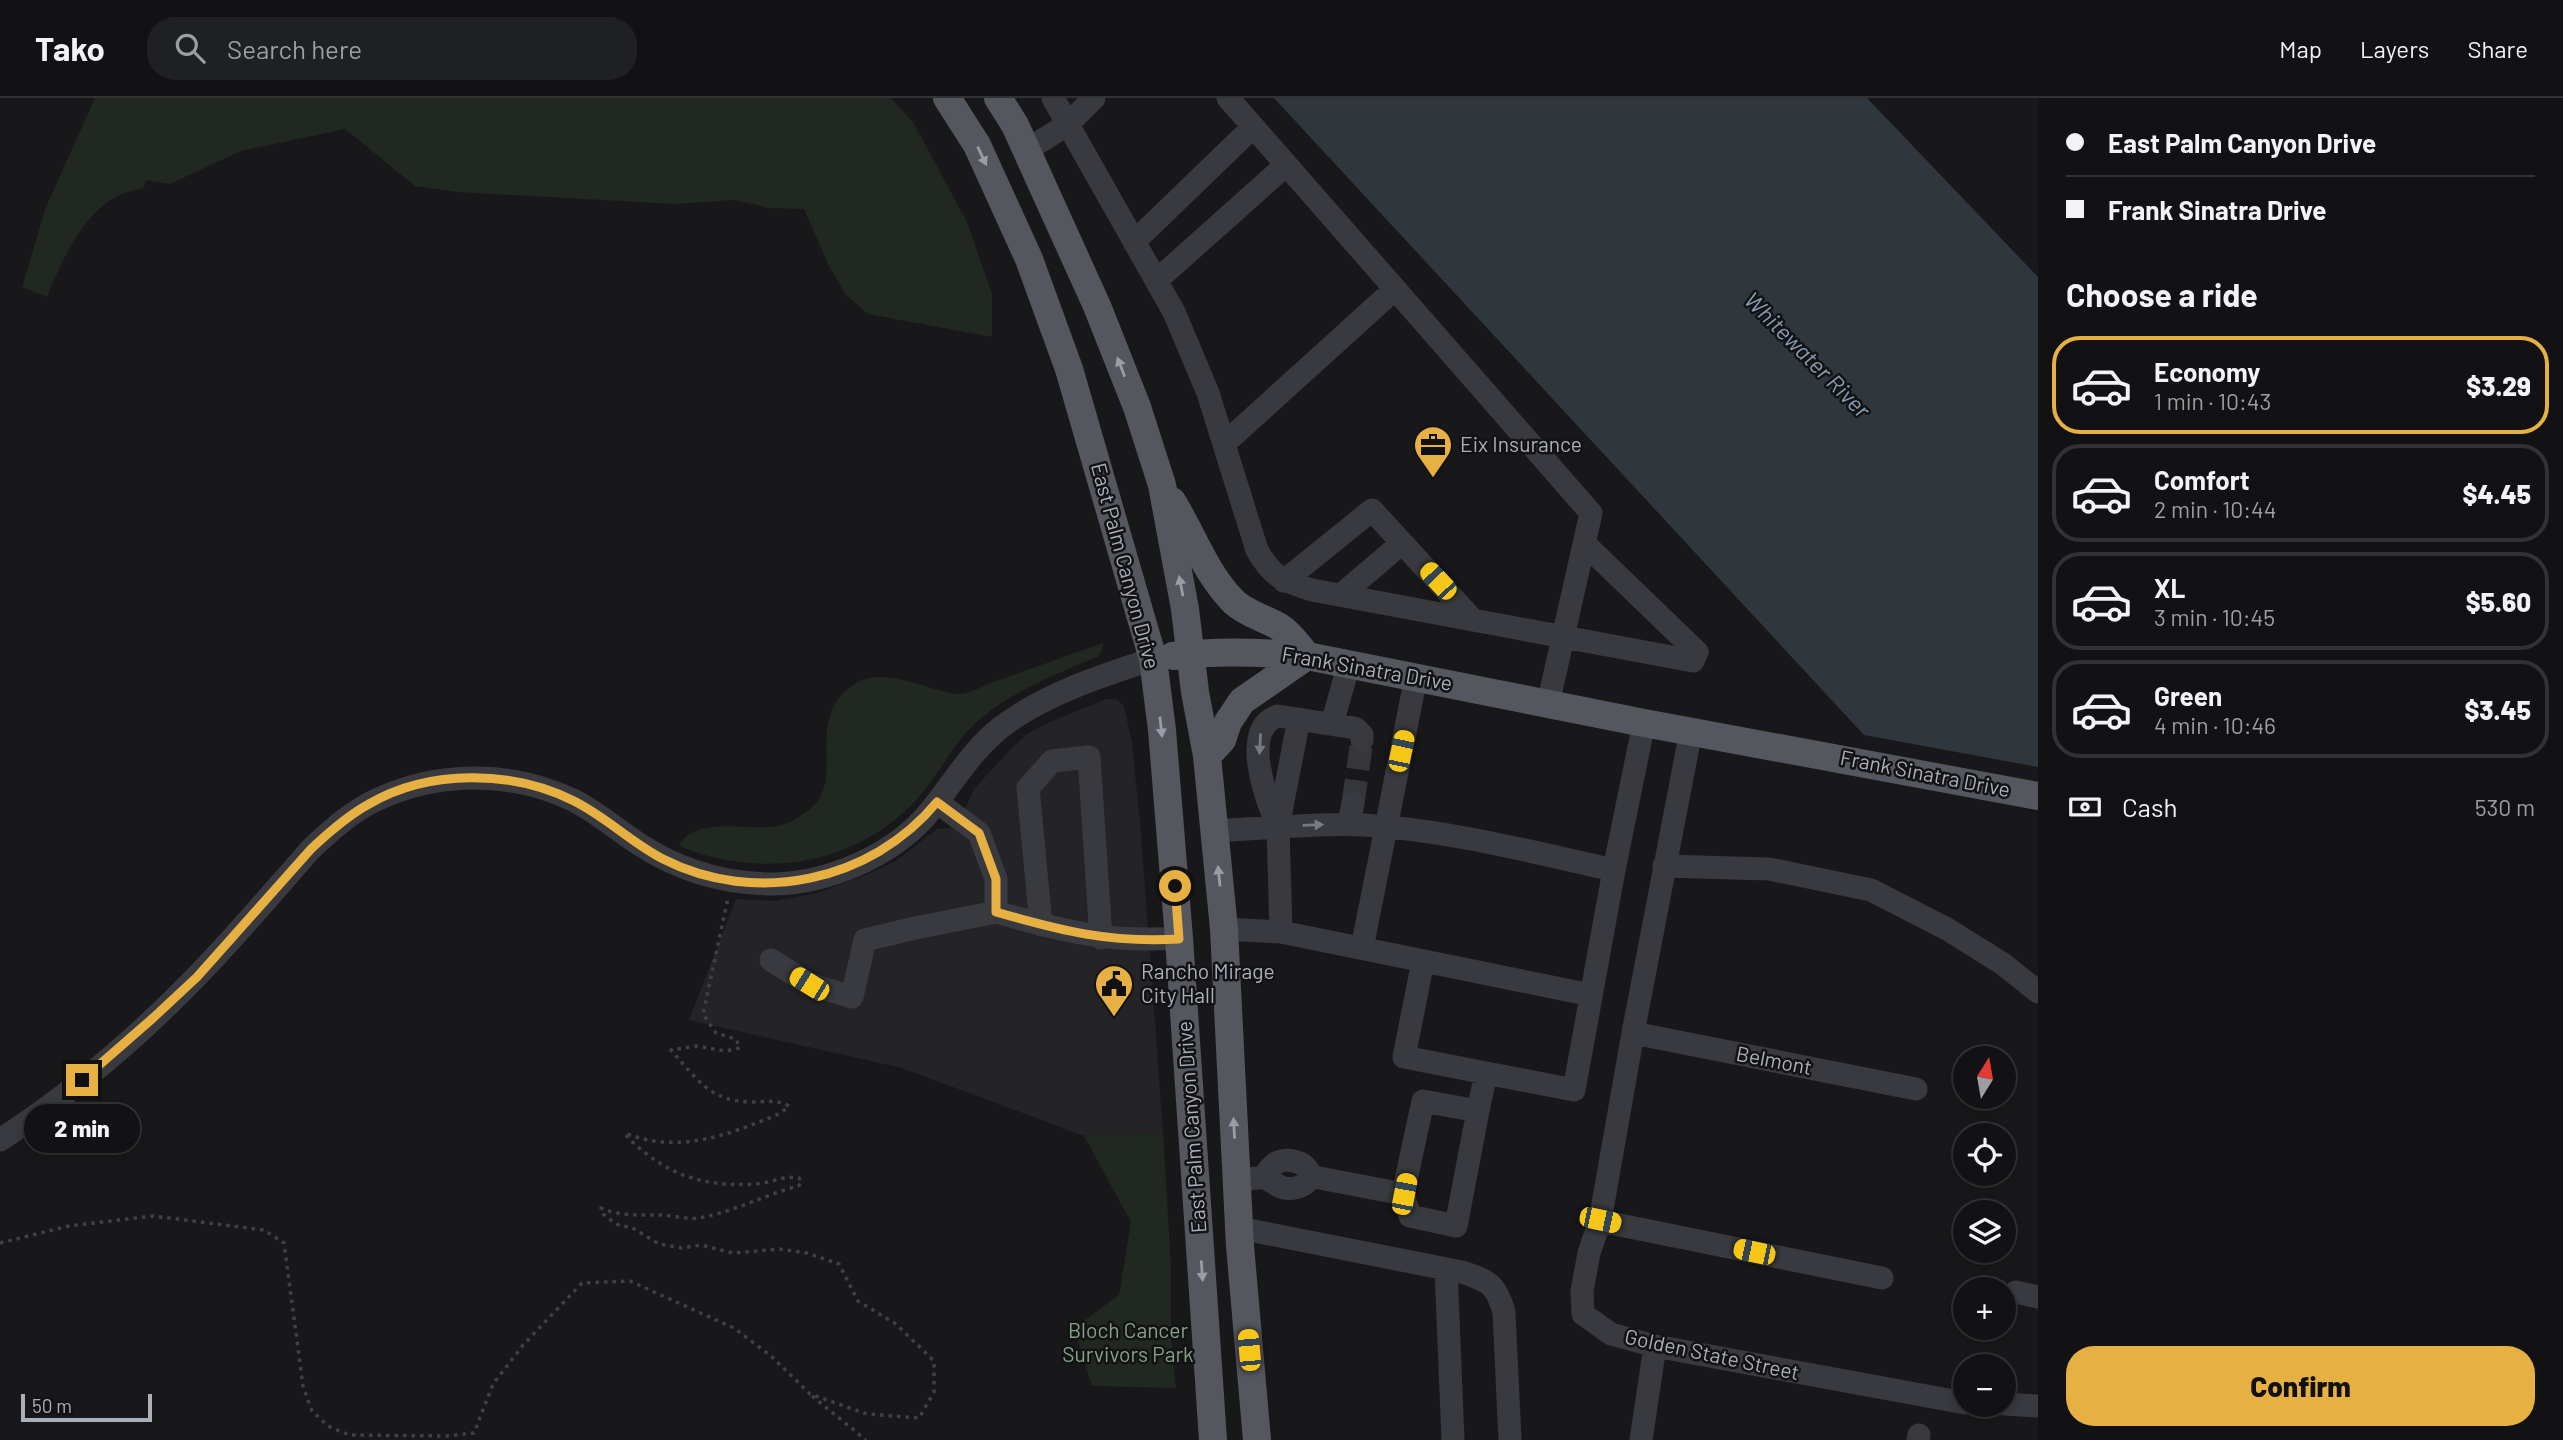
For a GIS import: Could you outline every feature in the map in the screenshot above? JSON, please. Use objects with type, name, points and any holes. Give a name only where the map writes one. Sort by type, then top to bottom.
[{"type":"main road","name":"East Palm Canyon Drive","points":[[947,98],[977,145],[1030,259],[1069,369],[1153,659],[1162,730],[1179,939],[1213,1440]]},
{"type":"main road","name":"East Palm Canyon Drive","points":[[998,98],[1027,150],[1097,306],[1137,407],[1161,485],[1192,653],[1195,692],[1207,756],[1250,1180],[1239,1228],[1257,1440]]},
{"type":"main road","points":[[1161,485],[1186,524],[1212,576],[1235,602],[1281,628],[1307,656],[1242,701],[1228,722],[1222,740],[1207,756]]},
{"type":"main road","name":"Frank Sinatra Drive","points":[[1153,659],[1192,653],[1259,651],[1307,656],[1644,723],[2038,796]]},
{"type":"street","points":[[1053,98],[1174,312],[1208,393],[1257,550],[1267,568],[1284,581],[1341,595],[1693,661],[1697,652],[1585,544]]},
{"type":"street","points":[[1027,150],[1068,124],[1094,98]]},
{"type":"street","points":[[1228,98],[1591,513],[1548,704]]},
{"type":"street","points":[[1134,242],[1253,127]]},
{"type":"street","points":[[1156,281],[1286,165]]},
{"type":"street","points":[[1225,443],[1395,289]]},
{"type":"street","points":[[1284,581],[1372,510],[1473,620]]},
{"type":"street","points":[[1341,595],[1402,543]]},
{"type":"street","name":"Frank Sinatra Drive","points":[[0,1140],[72,1088],[197,977],[331,830],[372,802],[396,791],[436,781],[474,777],[527,784],[575,801],[662,858],[688,870],[732,882],[776,884],[806,880],[834,873],[892,845],[923,819],[972,756],[998,730],[1017,716],[1074,688],[1153,659]]},
{"type":"street","points":[[1332,724],[1349,664]]},
{"type":"street","points":[[1362,948],[1416,677]]},
{"type":"street","points":[[1278,827],[1265,797],[1258,742],[1261,730],[1268,720],[1278,716],[1355,728],[1362,735],[1362,740]]},
{"type":"street","points":[[1281,932],[1278,827],[1299,719]]},
{"type":"street","points":[[1423,961],[1404,1057],[1574,1090],[1644,723]]},
{"type":"street","name":"Golden State Street","points":[[1691,731],[1600,1220],[1589,1253],[1582,1291],[1583,1314],[1611,1334],[1655,1346],[1953,1400]]},
{"type":"street","points":[[1041,925],[1028,788],[1052,761],[1089,757],[1101,938]]},
{"type":"street","points":[[937,802],[979,833],[996,879],[996,912]]},
{"type":"street","points":[[1214,831],[1278,827],[1351,813],[1385,826],[1614,870]]},
{"type":"street","points":[[1664,866],[1769,869],[1871,890],[1958,936],[2003,964],[2038,992]]},
{"type":"street","points":[[771,960],[809,984],[852,997],[865,940],[996,912],[1101,938],[1179,939]]},
{"type":"street","points":[[1224,929],[1281,932],[1591,995]]},
{"type":"street","name":"Belmont","points":[[1633,1032],[1916,1089]]},
{"type":"street","points":[[1478,1111],[1423,1101],[1404,1194],[1410,1216],[1457,1226],[1486,1073]]},
{"type":"street","points":[[1250,1180],[1292,1189],[1302,1187],[1308,1182],[1309,1176],[1404,1194]]},
{"type":"street","points":[[1600,1220],[1882,1278]]},
{"type":"street","points":[[1239,1228],[1446,1269],[1485,1280],[1500,1297],[1504,1312],[1510,1440]]},
{"type":"street","points":[[1446,1269],[1453,1440]]},
{"type":"street","points":[[1640,1440],[1655,1346]]},
{"type":"street","points":[[2016,1405],[2038,1406]]},
{"type":"path","points":[[732,882],[703,1014],[716,1032],[736,1039],[740,1048],[725,1051],[697,1046],[671,1050],[704,1087],[725,1100],[775,1101],[789,1106],[781,1113],[721,1138],[657,1142],[625,1133],[664,1168],[699,1181],[738,1185],[770,1183],[790,1176],[799,1178],[802,1183],[741,1207],[696,1219],[676,1215],[632,1215],[601,1208],[603,1214],[620,1226],[631,1227],[659,1244],[682,1248],[701,1245],[733,1253],[779,1249],[807,1253],[839,1264],[858,1301],[896,1324],[934,1361],[933,1392],[919,1418],[867,1414],[810,1394]]},
{"type":"path","points":[[0,1243],[69,1226],[153,1216],[264,1230],[284,1242],[303,1386],[312,1411],[328,1426],[349,1435],[446,1436],[474,1433],[493,1384],[524,1343],[582,1283],[630,1281],[734,1328],[771,1356],[810,1394],[866,1440]]},
{"type":"shaded area","points":[[1107,699],[1116,699],[1124,706],[1132,743],[1163,1133],[1084,1136],[902,1068],[689,1020],[736,899],[776,901],[818,893],[897,860],[937,829],[951,828],[974,789],[1027,734]]},
{"type":"green space","points":[[95,98],[891,98],[913,122],[967,222],[992,294],[992,337],[868,314],[846,295],[829,266],[804,209],[769,208],[734,200],[675,204],[457,192],[415,186],[345,129],[241,151],[170,184],[146,180],[143,189],[125,193],[94,214],[71,245],[47,297],[22,287],[46,207]]},
{"type":"green space","points":[[1103,643],[1102,651],[1097,657],[1022,691],[980,719],[962,737],[918,798],[894,821],[866,839],[837,852],[775,864],[710,856],[679,846],[686,836],[709,827],[777,826],[791,822],[810,809],[821,797],[825,782],[827,729],[831,712],[841,696],[858,682],[869,678],[894,678],[961,694]]},
{"type":"green space","name":"Bloch Cancer Survivors Park","points":[[1163,1133],[1171,1266],[1171,1340],[1176,1388],[1092,1386],[1074,1328],[1119,1295],[1131,1222],[1084,1136]]},
{"type":"water","name":"Whitewater River","points":[[1274,98],[1867,98],[2038,277],[2038,767],[1864,735]]},
{"type":"tunnel","points":[[1353,803],[1362,740]]},
{"type":"place","name":"Eix Insurance","points":[[1433,479]]},
{"type":"place","name":"Rancho Mirage City Hall","points":[[1114,1018]]},
{"type":"route","points":[[82,1080],[197,977],[331,830],[372,802],[396,791],[449,779],[502,779],[550,791],[575,801],[662,858],[688,870],[732,882],[776,884],[834,873],[881,852],[902,838],[937,802],[979,833],[996,879],[996,912],[1066,932],[1101,938],[1179,939],[1175,886]]}]
